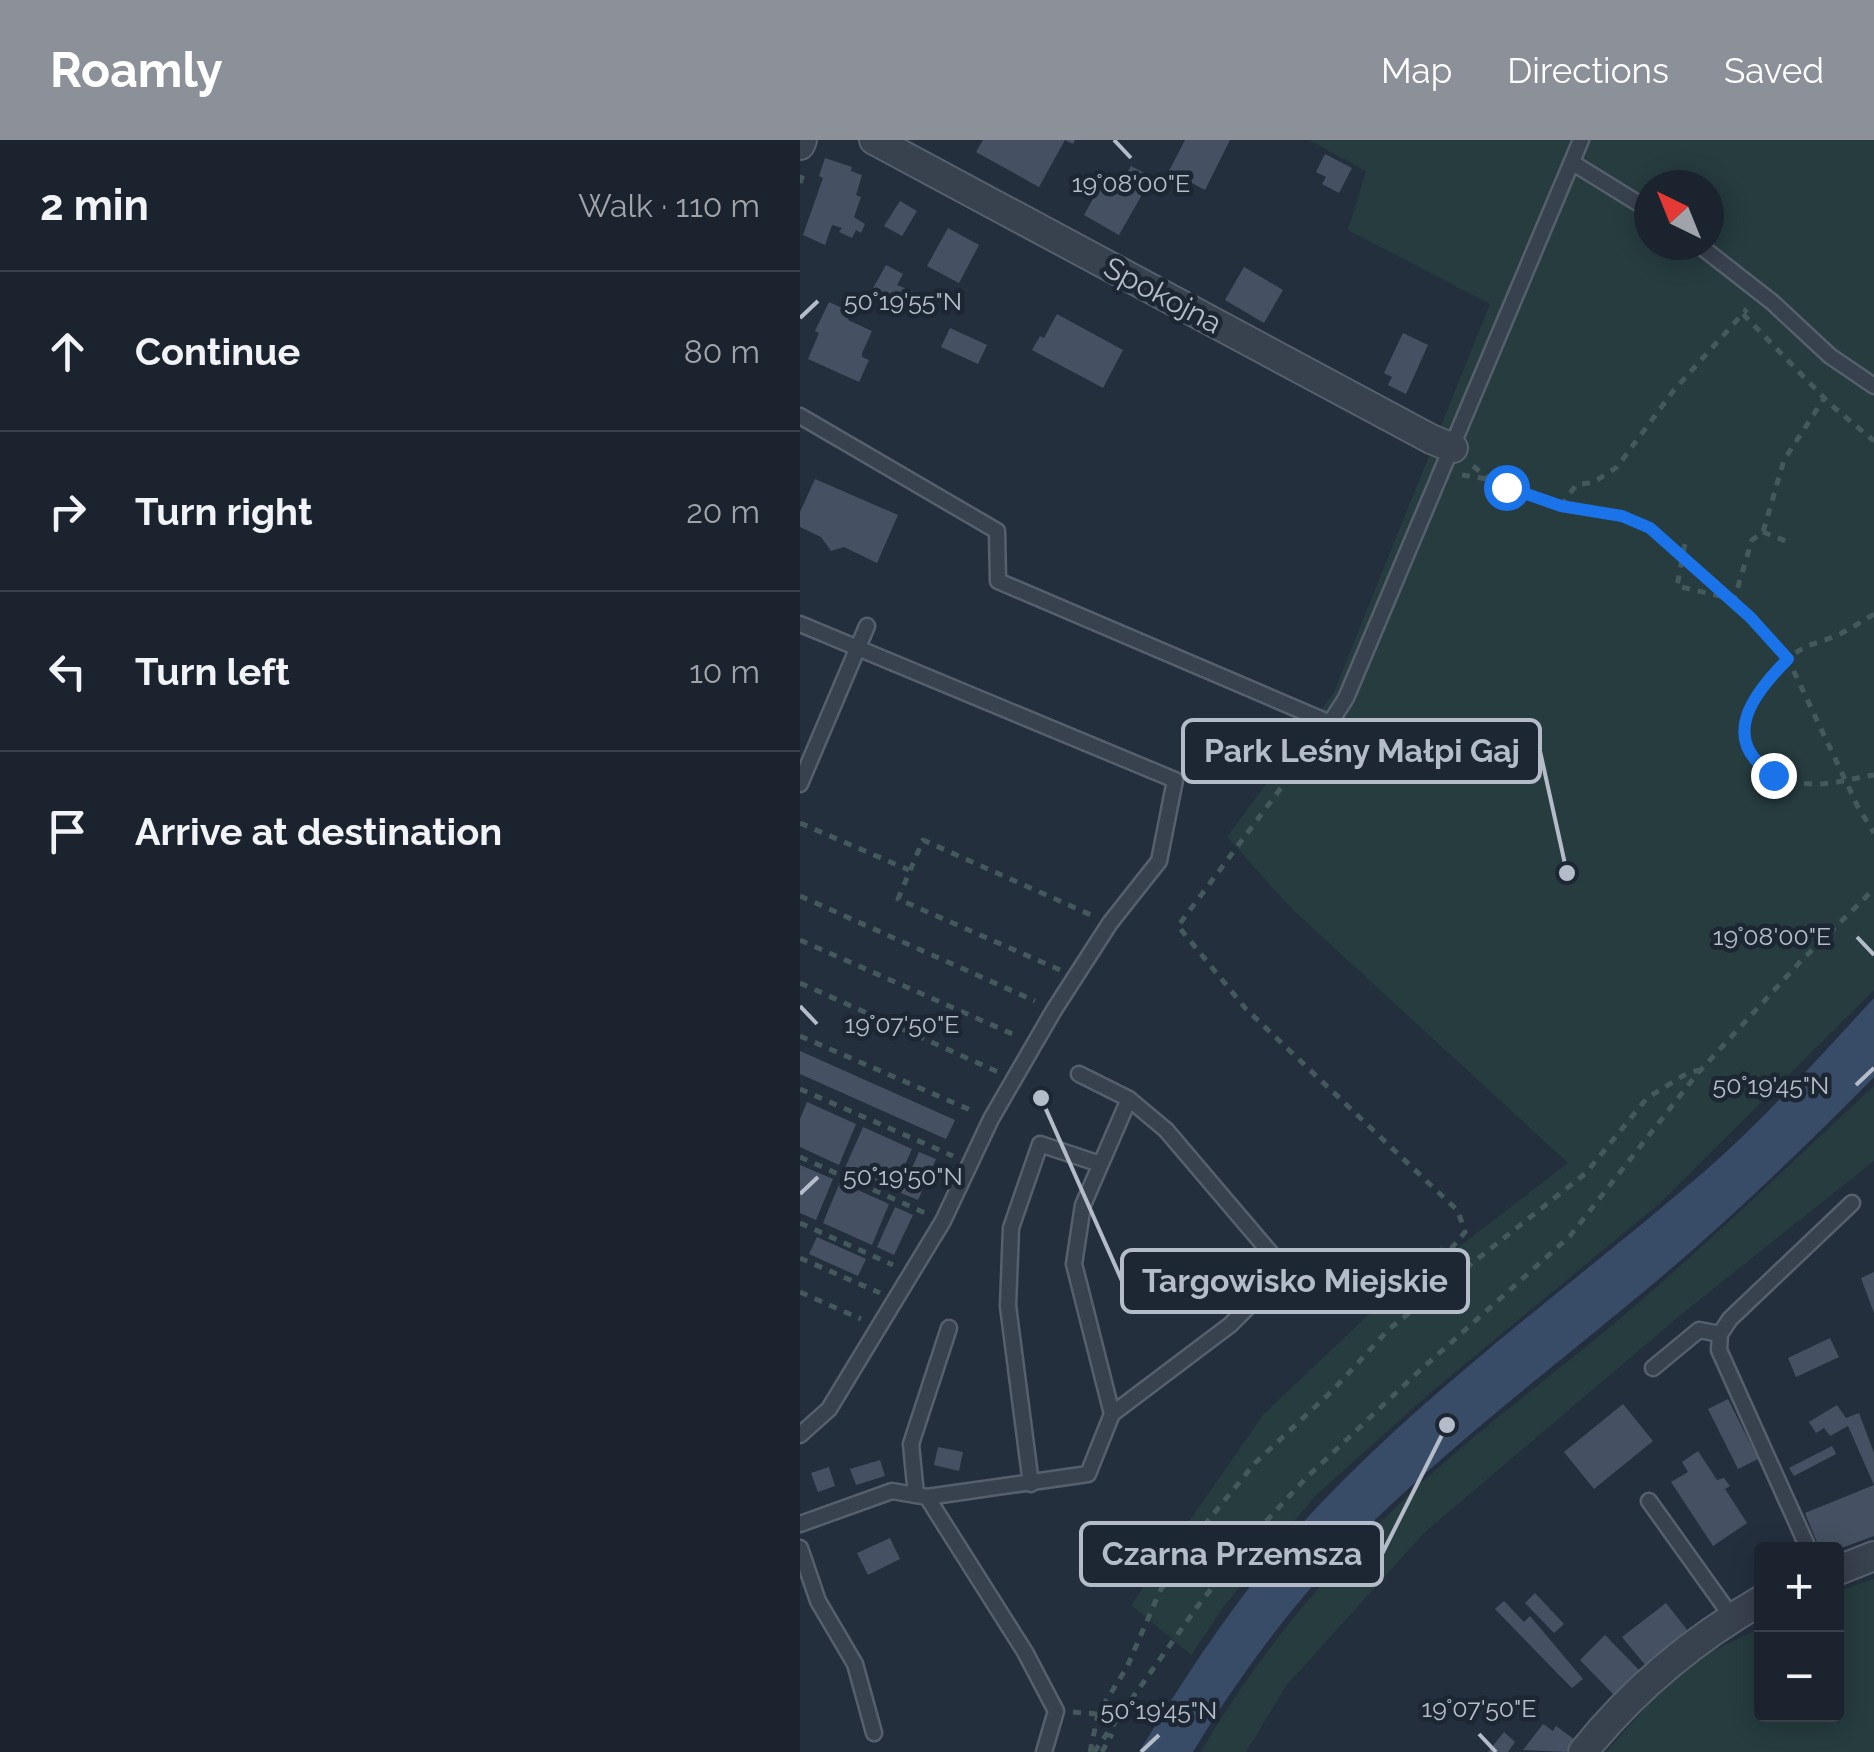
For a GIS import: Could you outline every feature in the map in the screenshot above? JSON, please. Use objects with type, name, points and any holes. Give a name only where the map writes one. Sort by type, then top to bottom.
[{"type":"street","name":"Spokojna","points":[[874,140],[1431,439],[1448,460]]},
{"type":"street","points":[[1844,1568],[1874,1556]]},
{"type":"street","points":[[1583,1752],[1612,1717],[1658,1675],[1754,1605]]},
{"type":"lane","points":[[800,416],[996,531],[998,581],[1330,723],[1346,698],[1582,140]]},
{"type":"lane","points":[[1573,164],[1634,201]]},
{"type":"lane","points":[[1718,260],[1830,356],[1874,386]]},
{"type":"lane","points":[[800,624],[1175,780],[1159,861],[1110,923],[1054,1010],[991,1119],[943,1221],[880,1328],[829,1409],[800,1435]]},
{"type":"lane","points":[[800,784],[867,626]]},
{"type":"lane","points":[[800,1524],[892,1491],[921,1496],[1088,1474],[1112,1414],[1230,1325],[1285,1270],[1166,1130],[1129,1099],[1079,1074]]},
{"type":"lane","points":[[1112,1414],[1074,1264],[1083,1205],[1129,1099]]},
{"type":"lane","points":[[1031,1484],[1008,1306],[1012,1228],[1040,1144],[1100,1164]]},
{"type":"lane","points":[[1805,1542],[1719,1350],[1720,1334],[1730,1318],[1852,1203]]},
{"type":"lane","points":[[949,1328],[911,1444],[921,1496],[1025,1652],[1056,1711],[1044,1752]]},
{"type":"lane","points":[[1652,1368],[1699,1330],[1720,1334]]},
{"type":"lane","points":[[1649,1502],[1732,1617]]},
{"type":"lane","points":[[800,1548],[818,1601],[856,1664],[874,1732]]},
{"type":"path","points":[[1561,506],[1576,484],[1594,482],[1618,466],[1674,390],[1760,294]]},
{"type":"path","points":[[1743,314],[1874,441]]},
{"type":"path","points":[[1733,602],[1752,540],[1763,532],[1784,460],[1826,398]]},
{"type":"path","points":[[1448,460],[1534,499],[1622,516],[1650,528],[1683,555],[1770,636],[1788,659],[1874,833]]},
{"type":"path","points":[[1763,532],[1788,542]]},
{"type":"path","points":[[1685,544],[1677,586],[1727,597]]},
{"type":"path","points":[[1874,614],[1844,632],[1812,641],[1788,659],[1756,694],[1746,716],[1746,746],[1753,758],[1773,775],[1812,784],[1874,775]]},
{"type":"path","points":[[1330,723],[1178,926],[1246,1009],[1458,1211],[1464,1232],[1441,1262],[1424,1298]]},
{"type":"path","points":[[800,823],[909,870]]},
{"type":"path","points":[[1076,978],[898,899],[924,840],[1110,923]]},
{"type":"path","points":[[1096,1752],[1197,1607],[1258,1530],[1306,1478],[1417,1372],[1570,1236],[1702,1069],[1874,888]]},
{"type":"path","points":[[800,896],[1054,1010]]},
{"type":"path","points":[[800,940],[1034,1044]]},
{"type":"path","points":[[800,983],[1013,1079]]},
{"type":"path","points":[[800,1036],[991,1119]]},
{"type":"path","points":[[1096,1752],[1098,1714],[1127,1667],[1160,1590],[1189,1544],[1255,1463],[1333,1390],[1388,1329],[1586,1174],[1647,1098],[1686,1074],[1702,1069]]},
{"type":"path","points":[[800,1089],[970,1164]]},
{"type":"path","points":[[800,1157],[943,1221]]},
{"type":"path","points":[[800,1223],[912,1274]]},
{"type":"path","points":[[800,1258],[896,1300]]},
{"type":"path","points":[[800,1292],[880,1328]]},
{"type":"green space","points":[[1309,140],[1874,140],[1874,990],[1659,1204],[1431,1392],[1314,1497],[1225,1605],[1191,1655],[1131,1605],[1263,1415],[1441,1246],[1452,1252],[1568,1163],[1292,909],[1227,837],[1334,692],[1490,304],[1348,230],[1366,171]]},
{"type":"green space","points":[[1874,1086],[1874,1161],[1683,1313],[1425,1532],[1286,1686],[1246,1752],[1201,1752],[1276,1641],[1333,1572],[1395,1508],[1474,1437],[1649,1294]]},
{"type":"green space","points":[[1874,1579],[1874,1752],[1606,1752],[1683,1665],[1754,1631],[1754,1722],[1844,1722],[1844,1590]]},
{"type":"water","points":[[1874,998],[1874,1077],[1706,1238],[1445,1456],[1353,1541],[1279,1627],[1193,1752],[1139,1752],[1224,1622],[1322,1502],[1413,1414],[1728,1151]]},
{"type":"building","points":[[983,140],[1065,140],[1039,187],[976,152]]},
{"type":"building","points":[[1185,140],[1230,140],[1205,190],[1169,171]]},
{"type":"building","points":[[1325,154],[1352,168],[1339,193],[1322,184],[1326,177],[1316,172]]},
{"type":"building","points":[[825,158],[852,167],[851,171],[862,175],[856,195],[861,197],[854,217],[865,224],[861,233],[856,230],[852,238],[832,225],[825,245],[803,235],[823,178],[819,176]]},
{"type":"building","points":[[1131,166],[1152,177],[1119,235],[1084,215],[1104,179],[1119,187]]},
{"type":"building","points":[[900,201],[917,211],[902,236],[884,226]]},
{"type":"building","points":[[948,228],[979,245],[959,283],[927,266]]},
{"type":"building","points":[[886,265],[903,274],[897,285],[916,293],[910,308],[872,290]]},
{"type":"building","points":[[1244,267],[1283,290],[1264,323],[1225,300]]},
{"type":"building","points":[[829,302],[851,312],[848,320],[872,331],[862,353],[869,360],[859,382],[808,359],[819,333],[815,331]]},
{"type":"building","points":[[1057,314],[1123,350],[1103,388],[1032,350],[1040,336],[1044,338]]},
{"type":"building","points":[[950,328],[987,345],[978,364],[941,347]]},
{"type":"building","points":[[1403,333],[1428,345],[1406,394],[1388,385],[1392,377],[1384,373]]},
{"type":"building","points":[[815,479],[898,515],[877,563],[844,547],[831,551],[821,537],[800,527],[800,512]]},
{"type":"building","points":[[800,1051],[955,1120],[946,1139],[800,1074]]},
{"type":"building","points":[[807,1102],[856,1124],[839,1165],[800,1147],[800,1119]]},
{"type":"building","points":[[863,1127],[912,1149],[894,1189],[845,1168]]},
{"type":"building","points":[[919,1152],[936,1159],[918,1200],[901,1193]]},
{"type":"building","points":[[800,1165],[833,1179],[816,1220],[800,1213]]},
{"type":"building","points":[[840,1182],[889,1204],[872,1245],[823,1223]]},
{"type":"building","points":[[895,1207],[913,1215],[894,1255],[877,1247]]},
{"type":"building","points":[[817,1237],[866,1259],[858,1276],[809,1254]]},
{"type":"building","points":[[1874,1272],[1874,1313],[1861,1278]]},
{"type":"building","points":[[1830,1338],[1839,1357],[1796,1377],[1788,1358]]},
{"type":"building","points":[[1728,1399],[1758,1459],[1738,1469],[1708,1409]]},
{"type":"building","points":[[1623,1404],[1653,1441],[1594,1489],[1564,1452]]},
{"type":"building","points":[[1837,1405],[1846,1418],[1859,1413],[1874,1453],[1874,1485],[1848,1426],[1830,1436],[1824,1428],[1816,1433],[1809,1422]]},
{"type":"building","points":[[1832,1446],[1836,1454],[1794,1476],[1789,1468]]},
{"type":"building","points":[[938,1447],[963,1452],[959,1471],[934,1465]]},
{"type":"building","points":[[1698,1451],[1717,1480],[1724,1478],[1730,1486],[1725,1489],[1747,1523],[1713,1546],[1671,1482],[1688,1472],[1682,1462]]},
{"type":"building","points":[[880,1460],[885,1476],[856,1485],[850,1469]]},
{"type":"building","points":[[829,1467],[835,1486],[818,1492],[811,1473]]},
{"type":"building","points":[[1874,1485],[1874,1536],[1844,1547],[1844,1542],[1817,1542],[1805,1513]]},
{"type":"building","points":[[890,1538],[900,1559],[868,1575],[857,1553]]},
{"type":"building","points":[[1535,1593],[1564,1624],[1554,1633],[1525,1603]]},
{"type":"building","points":[[1504,1601],[1524,1622],[1530,1616],[1583,1679],[1572,1688],[1495,1609]]},
{"type":"building","points":[[1666,1603],[1688,1631],[1646,1666],[1622,1637]]},
{"type":"building","points":[[1605,1635],[1640,1671],[1614,1695],[1580,1660]]},
{"type":"building","points":[[1543,1724],[1553,1731],[1556,1726],[1575,1740],[1566,1752],[1523,1750]]},
{"type":"building","points":[[1504,1732],[1515,1742],[1508,1752],[1488,1752]]},
{"type":"place","name":"Park Leśny Małpi Gaj","points":[[1567,873]]},
{"type":"place","name":"Targowisko Miejskie","points":[[1041,1098]]},
{"type":"place","name":"Czarna Przemsza","points":[[1447,1425]]},
{"type":"route","points":[[1506,487],[1534,499],[1622,516],[1650,528],[1770,636],[1788,659],[1756,694],[1746,716],[1744,736],[1753,758],[1773,775]]}]
